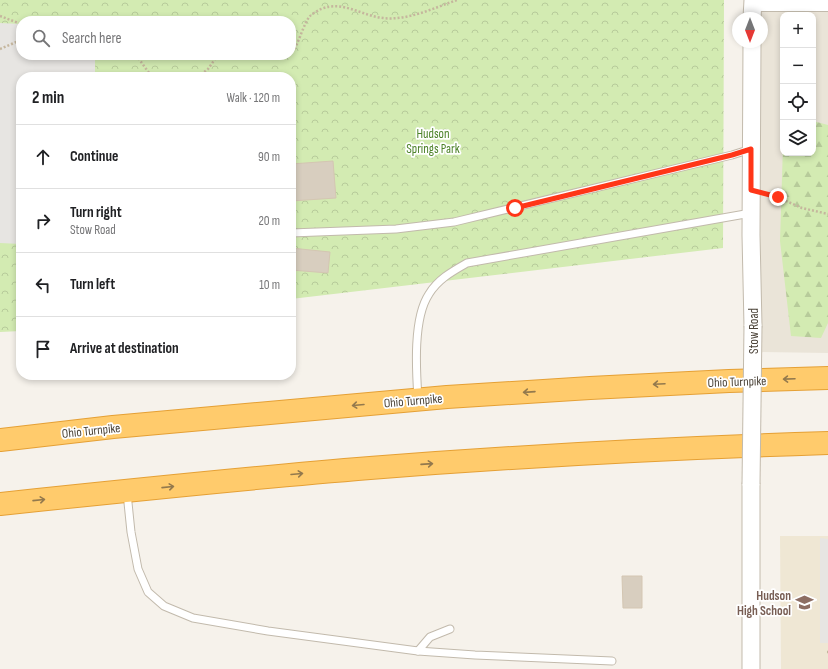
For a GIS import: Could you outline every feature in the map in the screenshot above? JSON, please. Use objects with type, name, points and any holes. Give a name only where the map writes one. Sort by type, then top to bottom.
[{"type":"highway","name":"Ohio Turnpike","points":[[0,440],[113,427],[418,400],[590,388],[828,378]]},
{"type":"highway","points":[[0,504],[369,468],[560,455],[828,443]]},
{"type":"street","points":[[752,7],[828,4]]},
{"type":"street","name":"Stow Road","points":[[751,669],[753,326],[751,212],[752,48]]},
{"type":"lane","points":[[296,234],[396,229],[454,222],[732,155],[751,149]]},
{"type":"lane","points":[[418,400],[415,360],[420,315],[429,294],[447,274],[467,263],[751,212]]},
{"type":"lane","points":[[127,491],[131,532],[138,569],[148,592],[164,606],[193,618],[418,651],[612,661]]},
{"type":"lane","points":[[418,651],[430,637],[450,629]]},
{"type":"path","points":[[296,46],[310,16],[318,10],[328,6],[349,8],[383,18],[395,18],[423,11],[456,0]]},
{"type":"path","points":[[0,16],[16,22]]},
{"type":"path","points":[[0,49],[16,42]]},
{"type":"path","points":[[139,60],[148,72]]},
{"type":"path","points":[[204,72],[214,60]]},
{"type":"path","points":[[751,190],[778,197],[802,208],[828,214]]},
{"type":"shaded area","points":[[753,0],[828,0],[828,353],[753,352],[752,48],[768,48],[768,12],[752,12]]},
{"type":"shaded area","points":[[0,23],[16,24],[16,60],[95,60],[95,72],[16,72],[16,244],[0,243]]},
{"type":"shaded area","name":"Hudson High School","points":[[780,536],[828,536],[828,669],[781,669]]},
{"type":"shaded area","points":[[820,538],[828,539],[828,643],[820,643]]},
{"type":"green space","name":"Hudson Springs Park","points":[[0,0],[724,0],[723,248],[296,298],[296,72],[16,72],[16,331],[0,332]]},
{"type":"green space","points":[[816,122],[828,125],[828,323],[821,338],[791,336],[780,241],[783,156],[816,156]]},
{"type":"building","points":[[333,161],[336,198],[296,201],[296,164]]},
{"type":"building","points":[[296,249],[330,252],[328,273],[296,270]]},
{"type":"building","points":[[622,576],[642,576],[642,608],[623,608]]},
{"type":"place","name":"Hudson High School","points":[[804,602]]},
{"type":"route","points":[[515,208],[732,155],[751,149],[751,190],[778,197]]}]
